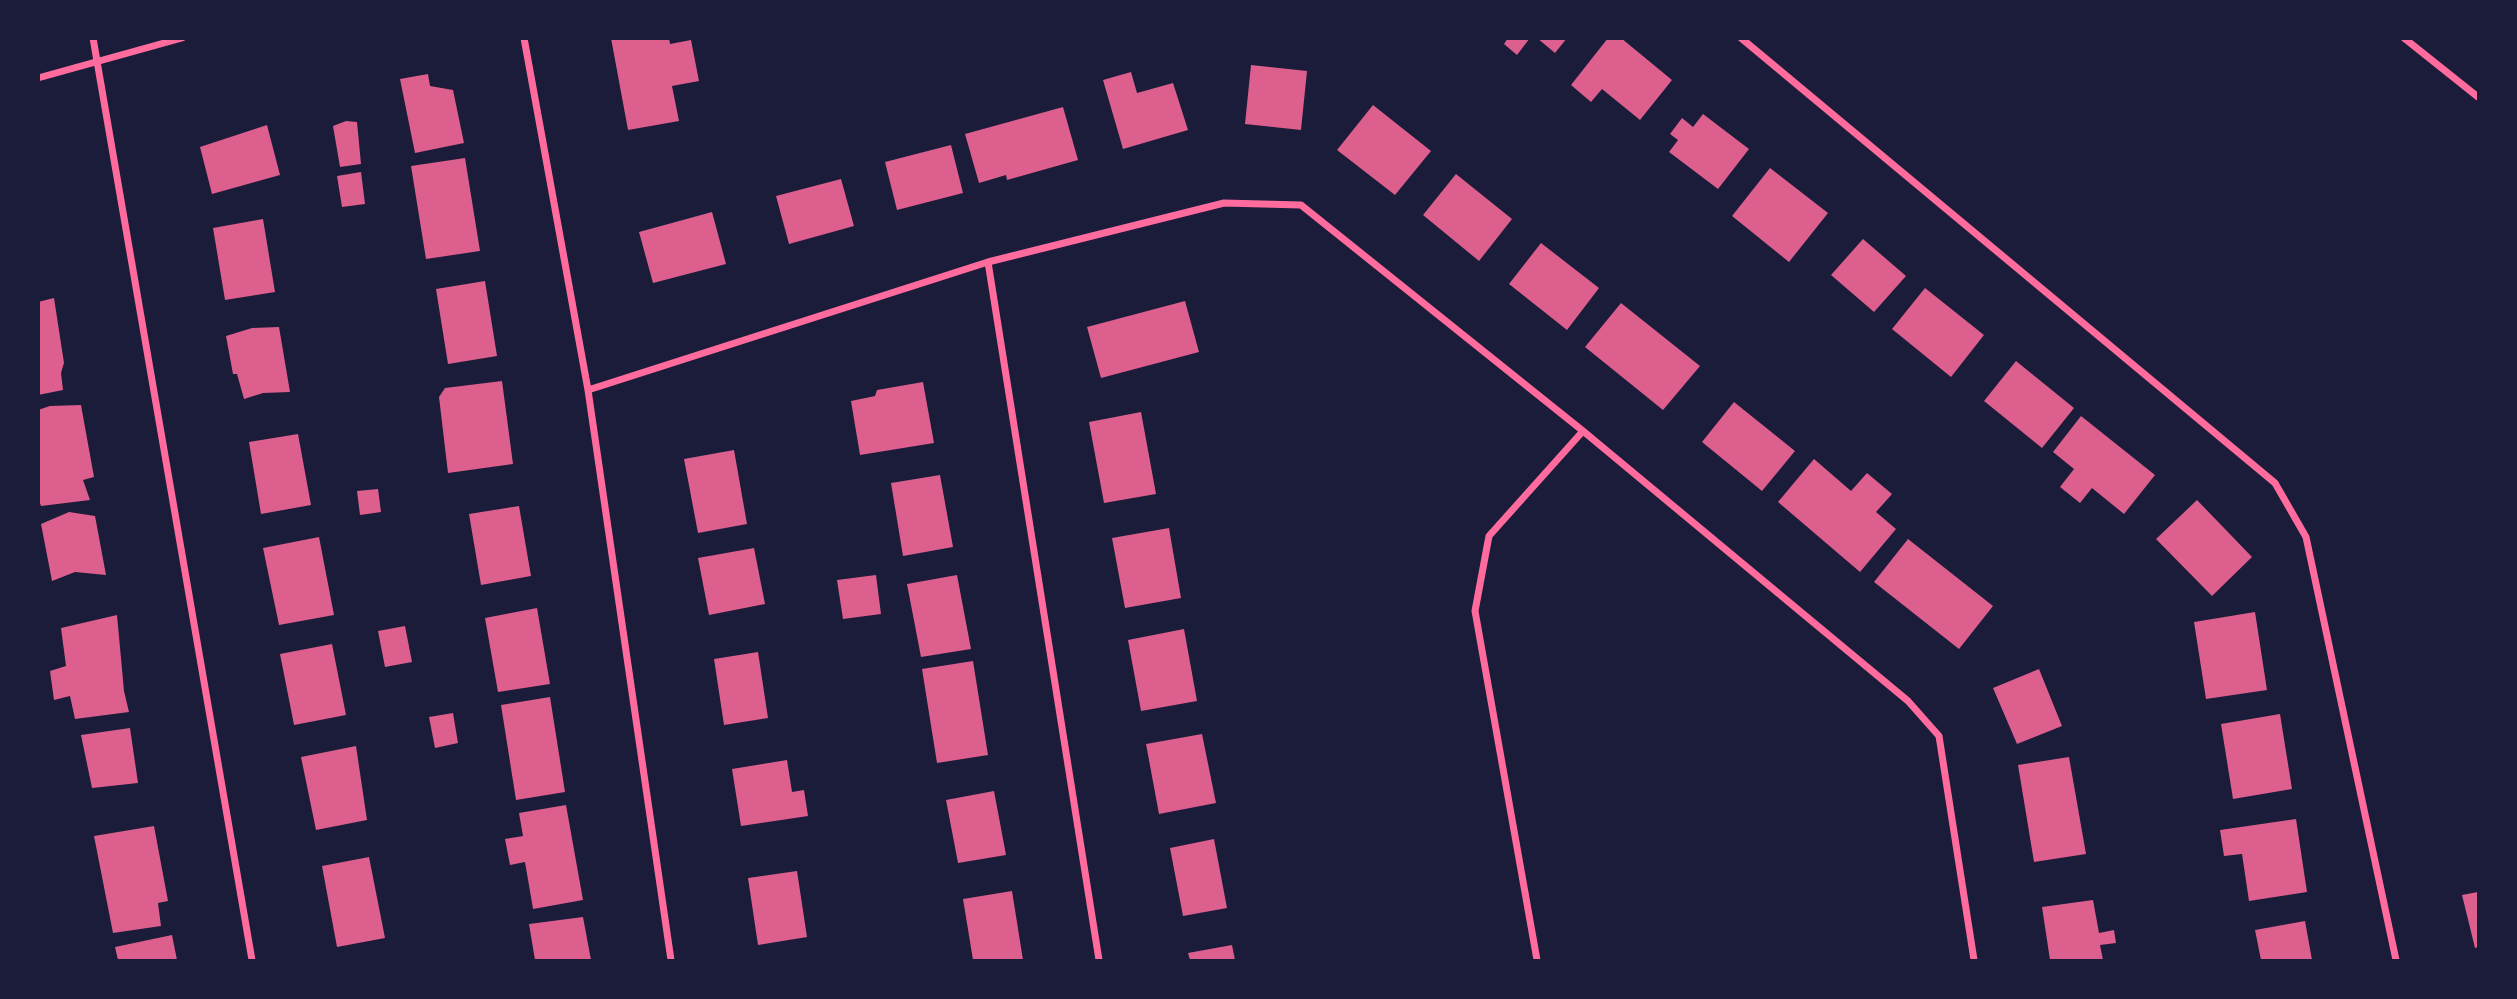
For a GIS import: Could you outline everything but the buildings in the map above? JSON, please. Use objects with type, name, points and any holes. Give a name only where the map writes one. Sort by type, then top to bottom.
[{"type":"street","points":[[93,38],[252,961]]},
{"type":"street","points":[[38,78],[182,38]]},
{"type":"street","points":[[524,38],[588,390],[671,961]]},
{"type":"street","points":[[1741,38],[2275,483],[2306,537],[2396,961]]},
{"type":"street","points":[[2404,38],[2479,97]]},
{"type":"street","points":[[588,390],[988,262],[1224,203],[1301,205],[1583,431],[1908,701],[1940,736],[1974,961]]},
{"type":"street","points":[[988,262],[1099,961]]},
{"type":"street","points":[[1537,961],[1475,611],[1489,536],[1583,431]]}]
